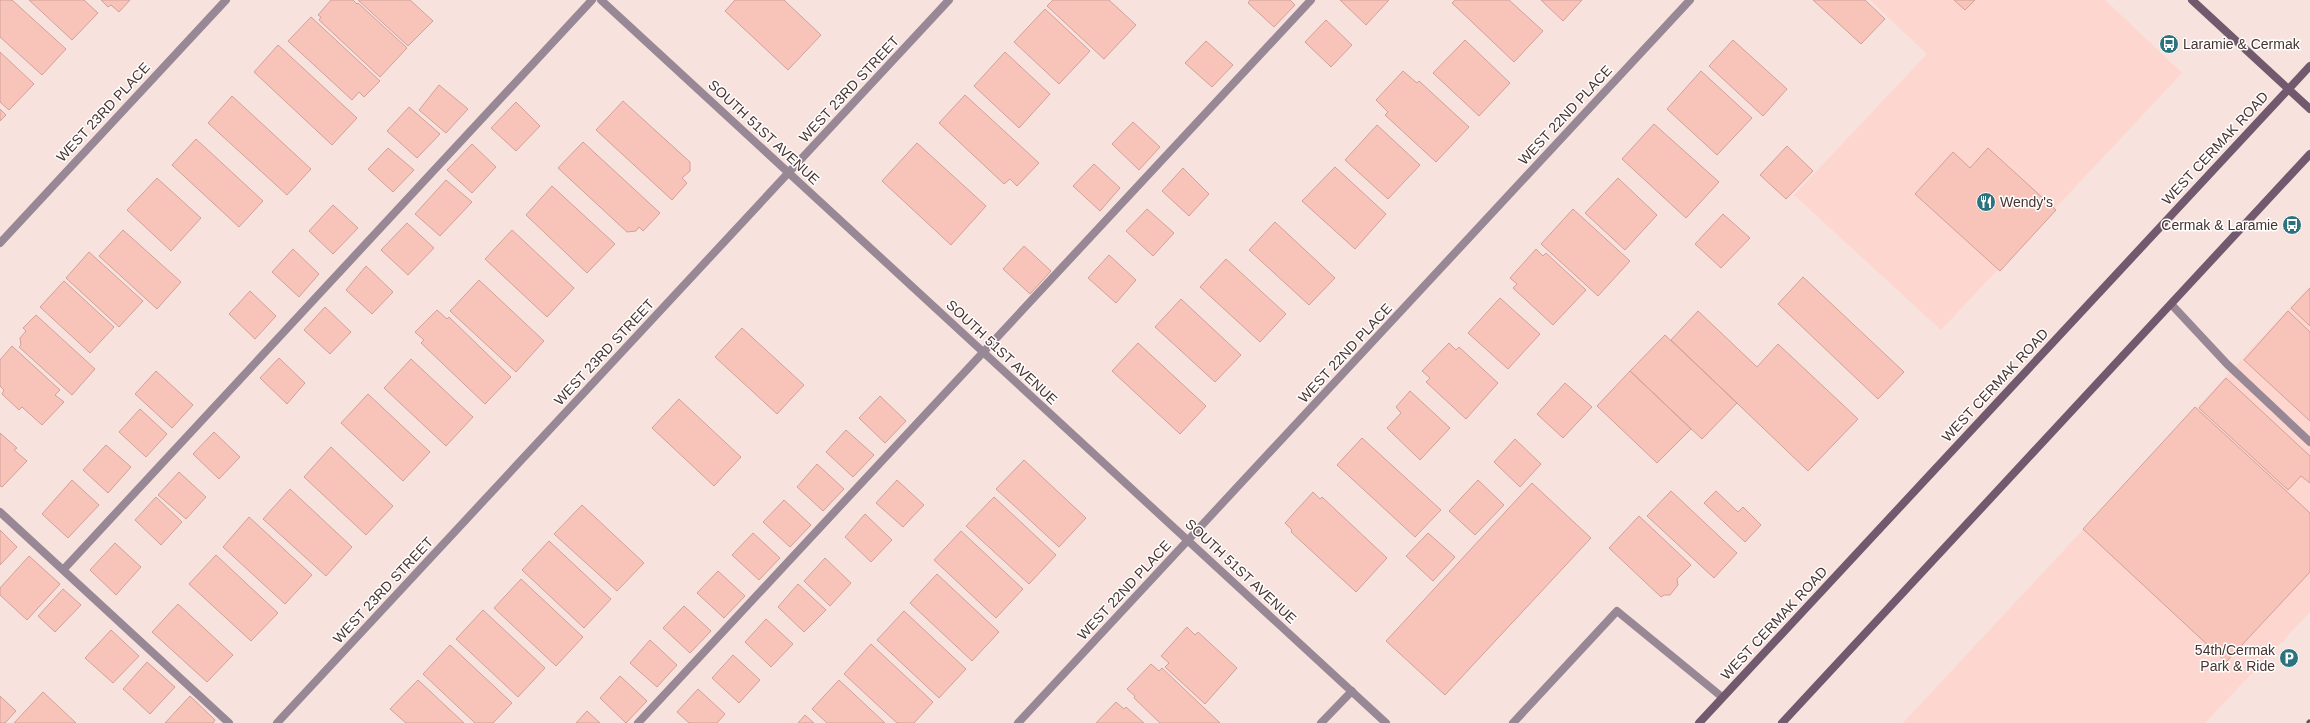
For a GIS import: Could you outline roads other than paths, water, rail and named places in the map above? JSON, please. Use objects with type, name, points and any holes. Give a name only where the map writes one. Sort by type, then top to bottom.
[{"type":"main road","points":[[2192,0],[2310,109]]},
{"type":"main road","name":"WEST CERMAK ROAD","points":[[1699,723],[2310,66]]},
{"type":"main road","points":[[1782,723],[2310,154]]},
{"type":"street","name":"WEST 23RD PLACE","points":[[0,243],[226,0]]},
{"type":"street","points":[[63,570],[592,0]]},
{"type":"street","name":"SOUTH 51ST AVENUE","points":[[601,0],[1386,723]]},
{"type":"street","name":"WEST 23RD STREET","points":[[277,723],[949,0]]},
{"type":"street","points":[[638,723],[1311,0]]},
{"type":"street","name":"WEST 22ND PLACE","points":[[1018,723],[1690,0]]},
{"type":"street","points":[[2170,304],[2227,364],[2310,442]]},
{"type":"street","points":[[0,512],[229,723]]},
{"type":"street","points":[[1513,723],[1616,611],[1722,698]]},
{"type":"street","points":[[1322,723],[1352,691]]},
{"type":"railway","points":[[2307,723],[2310,720]]},
{"type":"place","name":"Laramie & Cermak","points":[[2169,44]]},
{"type":"place","name":"Wendy's","points":[[1986,202]]},
{"type":"place","name":"Cermak & Laramie","points":[[2292,225]]},
{"type":"place","name":"54th/Cermak Park & Ride","points":[[2289,658]]}]
